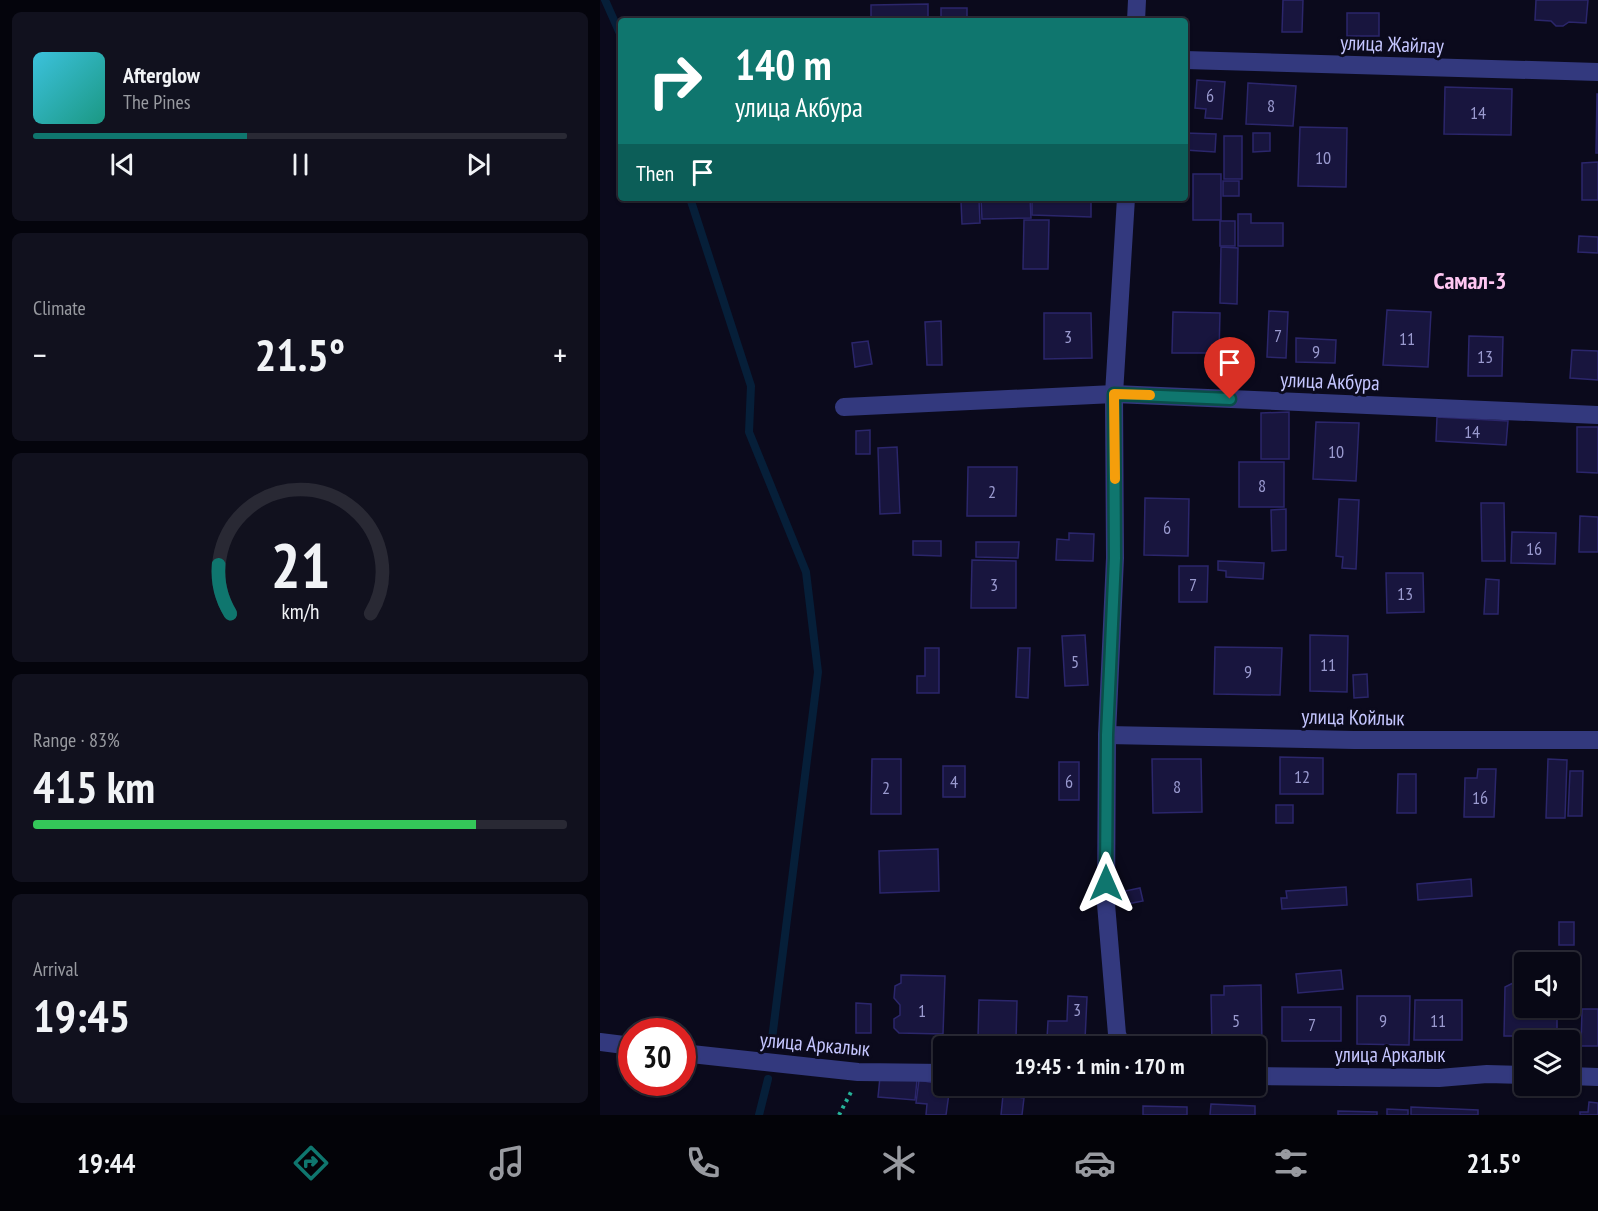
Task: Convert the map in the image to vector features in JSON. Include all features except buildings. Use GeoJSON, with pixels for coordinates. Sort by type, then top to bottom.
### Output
{"type":"FeatureCollection","features":[{"type":"Feature","properties":{"kind":"street"},"geometry":{"type":"LineString","coordinates":[[1136,18],[1137,0]]}},
{"type":"Feature","properties":{"kind":"street","name":"улица Жайлау"},"geometry":{"type":"LineString","coordinates":[[1188,60],[1598,72]]}},
{"type":"Feature","properties":{"kind":"street"},"geometry":{"type":"LineString","coordinates":[[1118,1036],[1106,904],[1107,735],[1115,558],[1114,394],[1126,201]]}},
{"type":"Feature","properties":{"kind":"street","name":"улица Акбура"},"geometry":{"type":"LineString","coordinates":[[844,407],[1114,394],[1598,415]]}},
{"type":"Feature","properties":{"kind":"street","name":"улица Койлык"},"geometry":{"type":"LineString","coordinates":[[1107,735],[1354,740],[1598,740]]}},
{"type":"Feature","properties":{"kind":"street"},"geometry":{"type":"LineString","coordinates":[[600,1042],[618,1044]]}},
{"type":"Feature","properties":{"kind":"street","name":"улица Аркалык"},"geometry":{"type":"LineString","coordinates":[[696,1055],[858,1072],[933,1073]]}},
{"type":"Feature","properties":{"kind":"street","name":"улица Аркалык"},"geometry":{"type":"LineString","coordinates":[[1266,1076],[1439,1078],[1487,1074],[1514,1075]]}},
{"type":"Feature","properties":{"kind":"street"},"geometry":{"type":"LineString","coordinates":[[1580,1076],[1598,1077]]}},
{"type":"Feature","properties":{"kind":"waterway"},"geometry":{"type":"LineString","coordinates":[[605,0],[618,29]]}},
{"type":"Feature","properties":{"kind":"waterway"},"geometry":{"type":"LineString","coordinates":[[691,201],[751,386],[749,432],[806,572],[818,672],[772,1039]]}},
{"type":"Feature","properties":{"kind":"waterway"},"geometry":{"type":"LineString","coordinates":[[759,1115],[768,1079]]}},
{"type":"Feature","properties":{"kind":"slow traffic"},"geometry":{"type":"LineString","coordinates":[[1115,479],[1114,394],[1150,395]]}},
{"type":"Feature","properties":{"kind":"district","name":"Самал-3"},"geometry":{"type":"Point","coordinates":[1470,280]}},
{"type":"Feature","properties":{"kind":"route"},"geometry":{"type":"LineString","coordinates":[[1106,883],[1107,735],[1115,558],[1114,394],[1230,399]]}}]}
